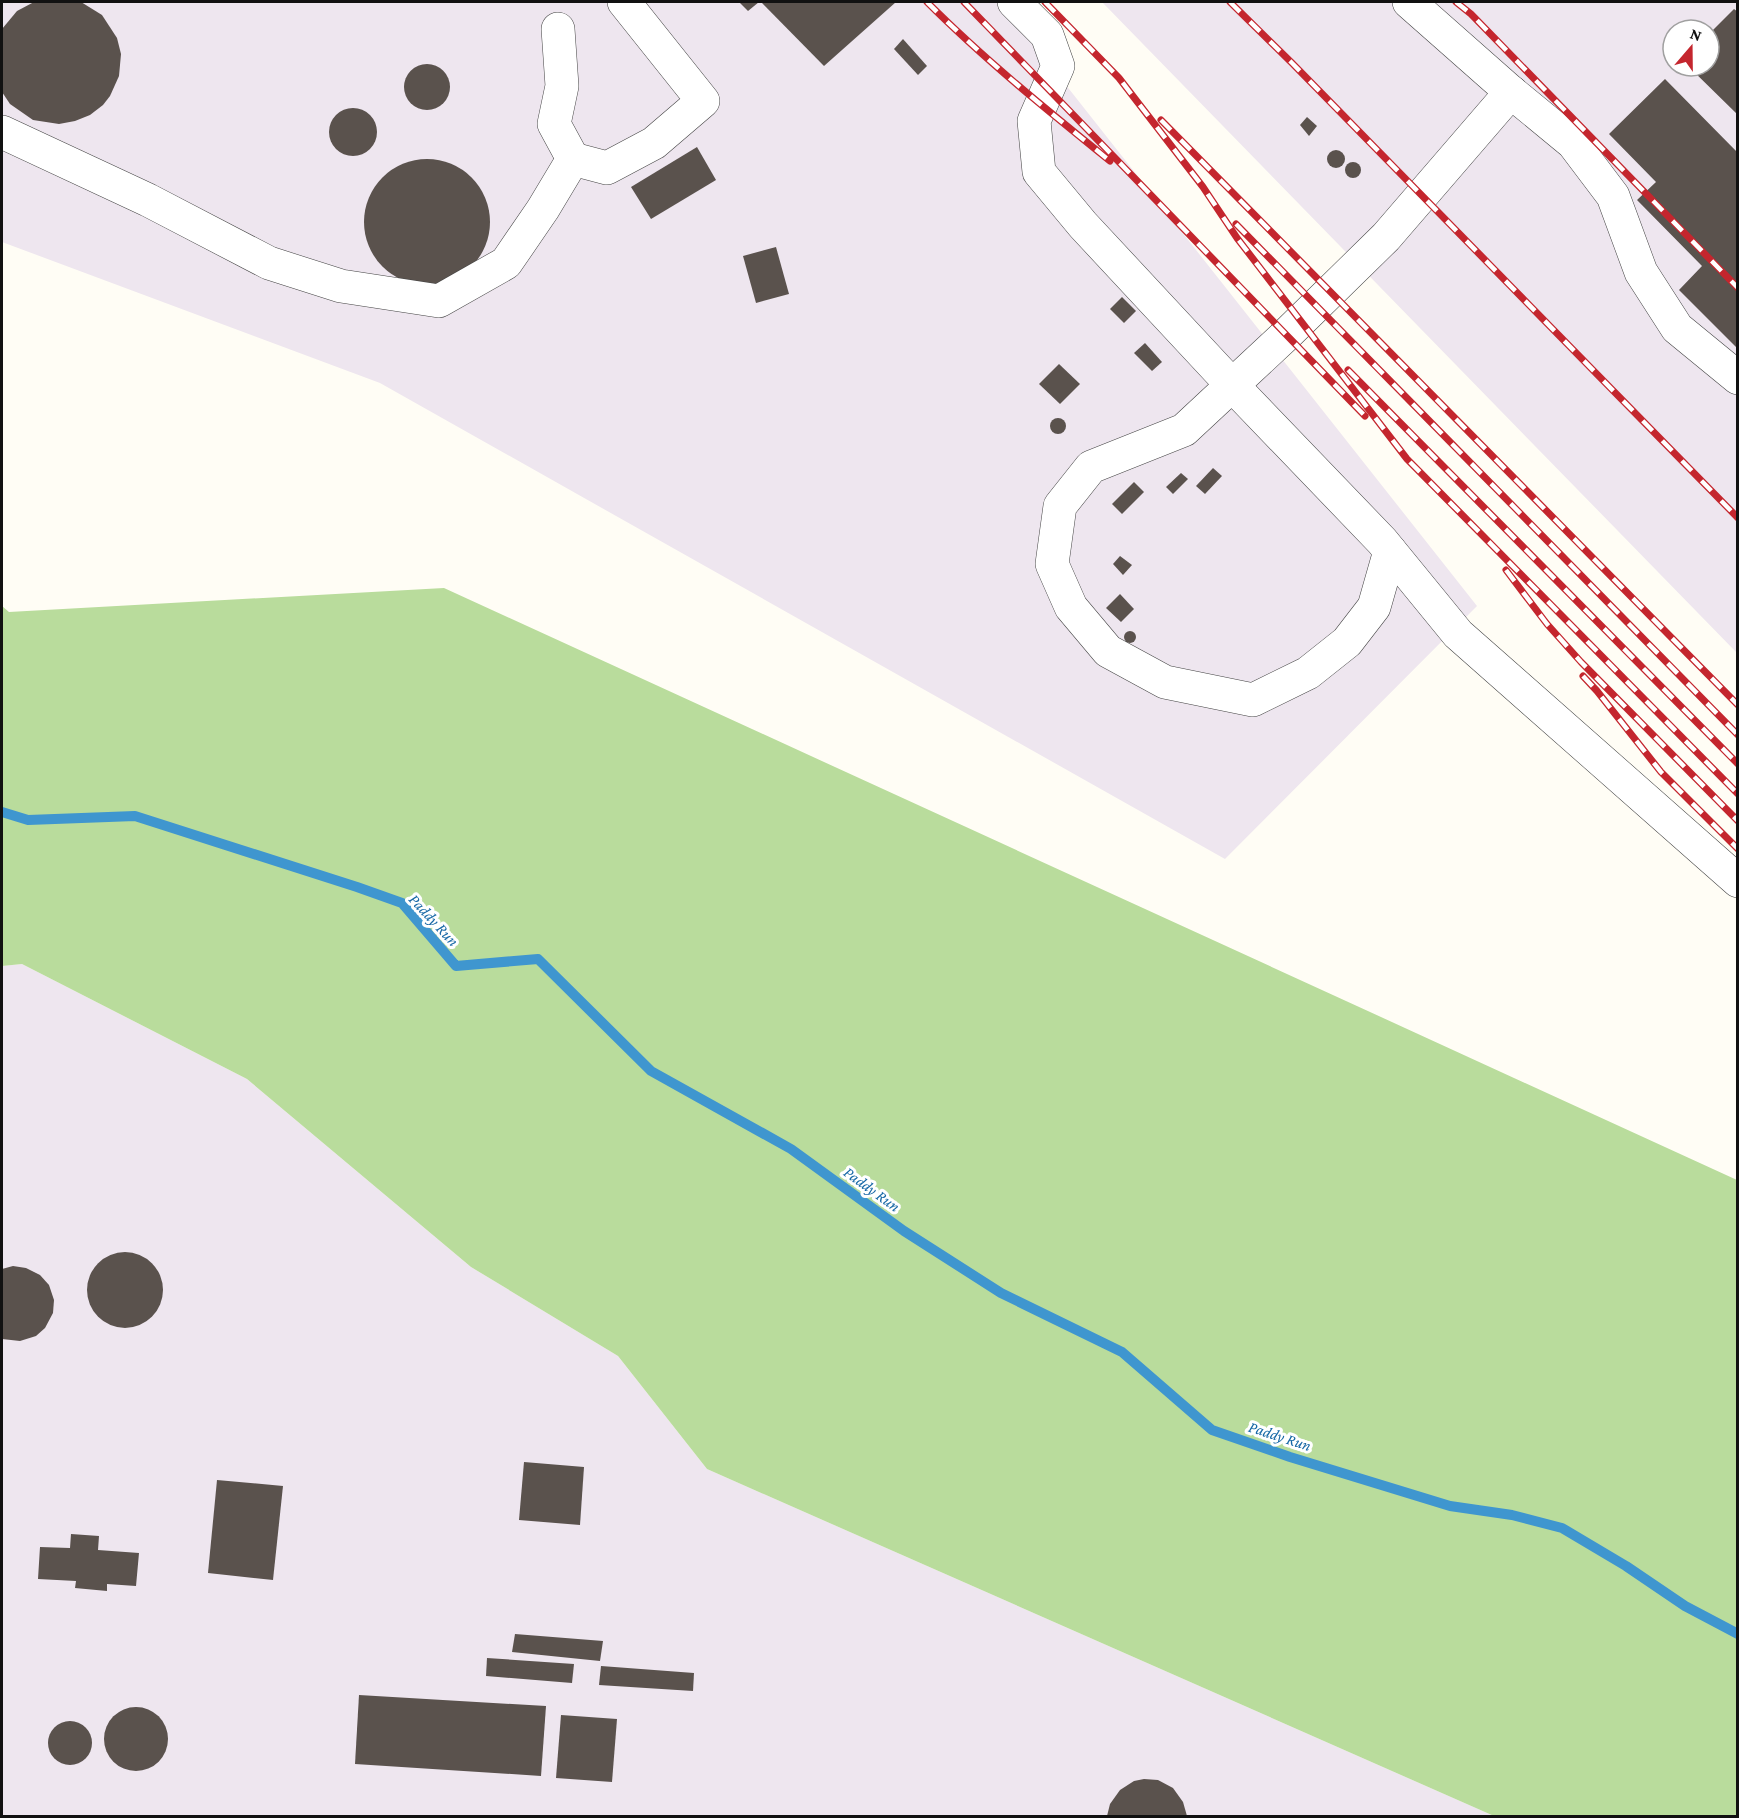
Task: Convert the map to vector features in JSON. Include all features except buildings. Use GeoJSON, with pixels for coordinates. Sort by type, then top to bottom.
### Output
{"type":"FeatureCollection","features":[{"type":"Feature","properties":{"kind":"lane"},"geometry":{"type":"LineString","coordinates":[[558,29],[562,86],[554,124],[573,159],[608,168],[654,143],[703,101],[624,2]]}},
{"type":"Feature","properties":{"kind":"lane"},"geometry":{"type":"LineString","coordinates":[[1014,2],[1047,35],[1058,66],[1034,121],[1039,172],[1083,225],[1390,551],[1458,634],[1737,881]]}},
{"type":"Feature","properties":{"kind":"lane"},"geometry":{"type":"LineString","coordinates":[[1409,2],[1511,92],[1574,142],[1613,196],[1641,272],[1677,328],[1737,378]]}},
{"type":"Feature","properties":{"kind":"lane"},"geometry":{"type":"LineString","coordinates":[[1390,551],[1374,607],[1347,642],[1308,672],[1252,699],[1165,682],[1108,651],[1071,607],[1052,564],[1060,506],[1091,467],[1184,430],[1386,237],[1511,92]]}},
{"type":"Feature","properties":{"kind":"lane"},"geometry":{"type":"LineString","coordinates":[[2,132],[148,200],[268,262],[341,286],[439,301],[506,263],[543,209],[573,159]]}},
{"type":"Feature","properties":{"kind":"shaded area"},"geometry":{"type":"Polygon","coordinates":[[[2,2],[997,2],[1009,13],[1477,606],[1225,859],[380,383],[2,242],[2,2]]]}},
{"type":"Feature","properties":{"kind":"shaded area"},"geometry":{"type":"Polygon","coordinates":[[[1102,2],[1737,2],[1737,653],[1102,2]]]}},
{"type":"Feature","properties":{"kind":"shaded area"},"geometry":{"type":"Polygon","coordinates":[[[22,964],[247,1079],[471,1267],[618,1356],[707,1469],[1494,1816],[2,1816],[2,966],[22,964]]]}},
{"type":"Feature","properties":{"kind":"green space"},"geometry":{"type":"Polygon","coordinates":[[[444,588],[1737,1180],[1737,1816],[1494,1816],[707,1469],[618,1356],[471,1267],[247,1079],[22,964],[2,966],[2,606],[9,612],[444,588]]]}},
{"type":"Feature","properties":{"kind":"waterway","name":"Paddy Run"},"geometry":{"type":"LineString","coordinates":[[2,812],[28,820],[135,816],[402,903],[456,966],[538,959],[651,1071],[791,1149],[904,1231],[1001,1293],[1122,1352],[1212,1430],[1290,1457],[1450,1506],[1512,1515],[1562,1528],[1626,1566],[1685,1606],[1738,1634]]}},
{"type":"Feature","properties":{"kind":"railway"},"geometry":{"type":"LineString","coordinates":[[927,2],[993,64],[1110,161]]}},
{"type":"Feature","properties":{"kind":"railway"},"geometry":{"type":"LineString","coordinates":[[964,2],[1365,416]]}},
{"type":"Feature","properties":{"kind":"railway"},"geometry":{"type":"LineString","coordinates":[[1045,2],[1119,78],[1203,187],[1237,238],[1407,459],[1738,794]]}},
{"type":"Feature","properties":{"kind":"railway"},"geometry":{"type":"LineString","coordinates":[[1230,2],[1738,518]]}},
{"type":"Feature","properties":{"kind":"railway"},"geometry":{"type":"LineString","coordinates":[[1456,2],[1471,14],[1738,288]]}},
{"type":"Feature","properties":{"kind":"railway"},"geometry":{"type":"LineString","coordinates":[[1161,120],[1738,705]]}},
{"type":"Feature","properties":{"kind":"railway"},"geometry":{"type":"LineString","coordinates":[[1236,224],[1738,735]]}},
{"type":"Feature","properties":{"kind":"railway"},"geometry":{"type":"LineString","coordinates":[[1348,370],[1738,764]]}},
{"type":"Feature","properties":{"kind":"railway"},"geometry":{"type":"LineString","coordinates":[[1506,570],[1547,624],[1581,662],[1738,821]]}},
{"type":"Feature","properties":{"kind":"railway"},"geometry":{"type":"LineString","coordinates":[[1583,676],[1661,772],[1738,849]]}}]}
